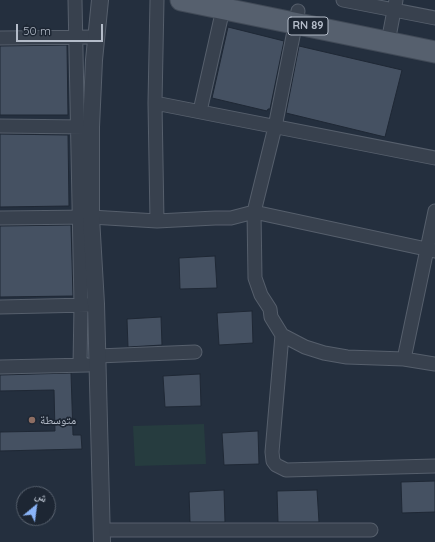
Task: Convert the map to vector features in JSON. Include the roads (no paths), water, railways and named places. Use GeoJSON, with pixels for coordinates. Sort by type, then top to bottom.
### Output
{"type":"FeatureCollection","features":[{"type":"Feature","properties":{"kind":"main road","name":"RN 89"},"geometry":{"type":"LineString","coordinates":[[182,0],[231,4],[297,17],[392,20],[435,37]]}},
{"type":"Feature","properties":{"kind":"main road","name":"RN 89"},"geometry":{"type":"LineString","coordinates":[[392,20],[435,52]]}},
{"type":"Feature","properties":{"kind":"street"},"geometry":{"type":"LineString","coordinates":[[75,0],[76,37],[84,127],[88,305],[98,360],[102,536],[371,530]]}},
{"type":"Feature","properties":{"kind":"street"},"geometry":{"type":"LineString","coordinates":[[84,127],[100,0]]}},
{"type":"Feature","properties":{"kind":"street"},"geometry":{"type":"LineString","coordinates":[[157,0],[155,104],[157,221]]}},
{"type":"Feature","properties":{"kind":"street"},"geometry":{"type":"LineString","coordinates":[[343,0],[392,20],[435,18]]}},
{"type":"Feature","properties":{"kind":"street"},"geometry":{"type":"LineString","coordinates":[[200,111],[231,4]]}},
{"type":"Feature","properties":{"kind":"street"},"geometry":{"type":"LineString","coordinates":[[297,17],[275,127],[254,212],[255,278],[261,295],[270,309],[271,317],[282,335],[305,347],[324,353],[347,357],[404,359],[435,364]]}},
{"type":"Feature","properties":{"kind":"street"},"geometry":{"type":"LineString","coordinates":[[0,38],[96,37]]}},
{"type":"Feature","properties":{"kind":"street"},"geometry":{"type":"LineString","coordinates":[[155,104],[200,111],[435,158]]}},
{"type":"Feature","properties":{"kind":"street"},"geometry":{"type":"LineString","coordinates":[[0,126],[84,127]]}},
{"type":"Feature","properties":{"kind":"street"},"geometry":{"type":"LineString","coordinates":[[404,359],[431,250],[435,211]]}},
{"type":"Feature","properties":{"kind":"street"},"geometry":{"type":"LineString","coordinates":[[0,218],[85,217],[157,221],[231,218],[254,212],[431,250]]}},
{"type":"Feature","properties":{"kind":"street"},"geometry":{"type":"LineString","coordinates":[[0,307],[88,305]]}},
{"type":"Feature","properties":{"kind":"street"},"geometry":{"type":"LineString","coordinates":[[80,365],[88,305]]}},
{"type":"Feature","properties":{"kind":"street"},"geometry":{"type":"LineString","coordinates":[[282,335],[272,457],[273,461],[278,467],[286,470],[435,466]]}},
{"type":"Feature","properties":{"kind":"street"},"geometry":{"type":"LineString","coordinates":[[0,367],[80,365],[98,360],[195,352]]}},
{"type":"Feature","properties":{"kind":"place","name":"متوسطة"},"geometry":{"type":"Point","coordinates":[32,420]}}]}
